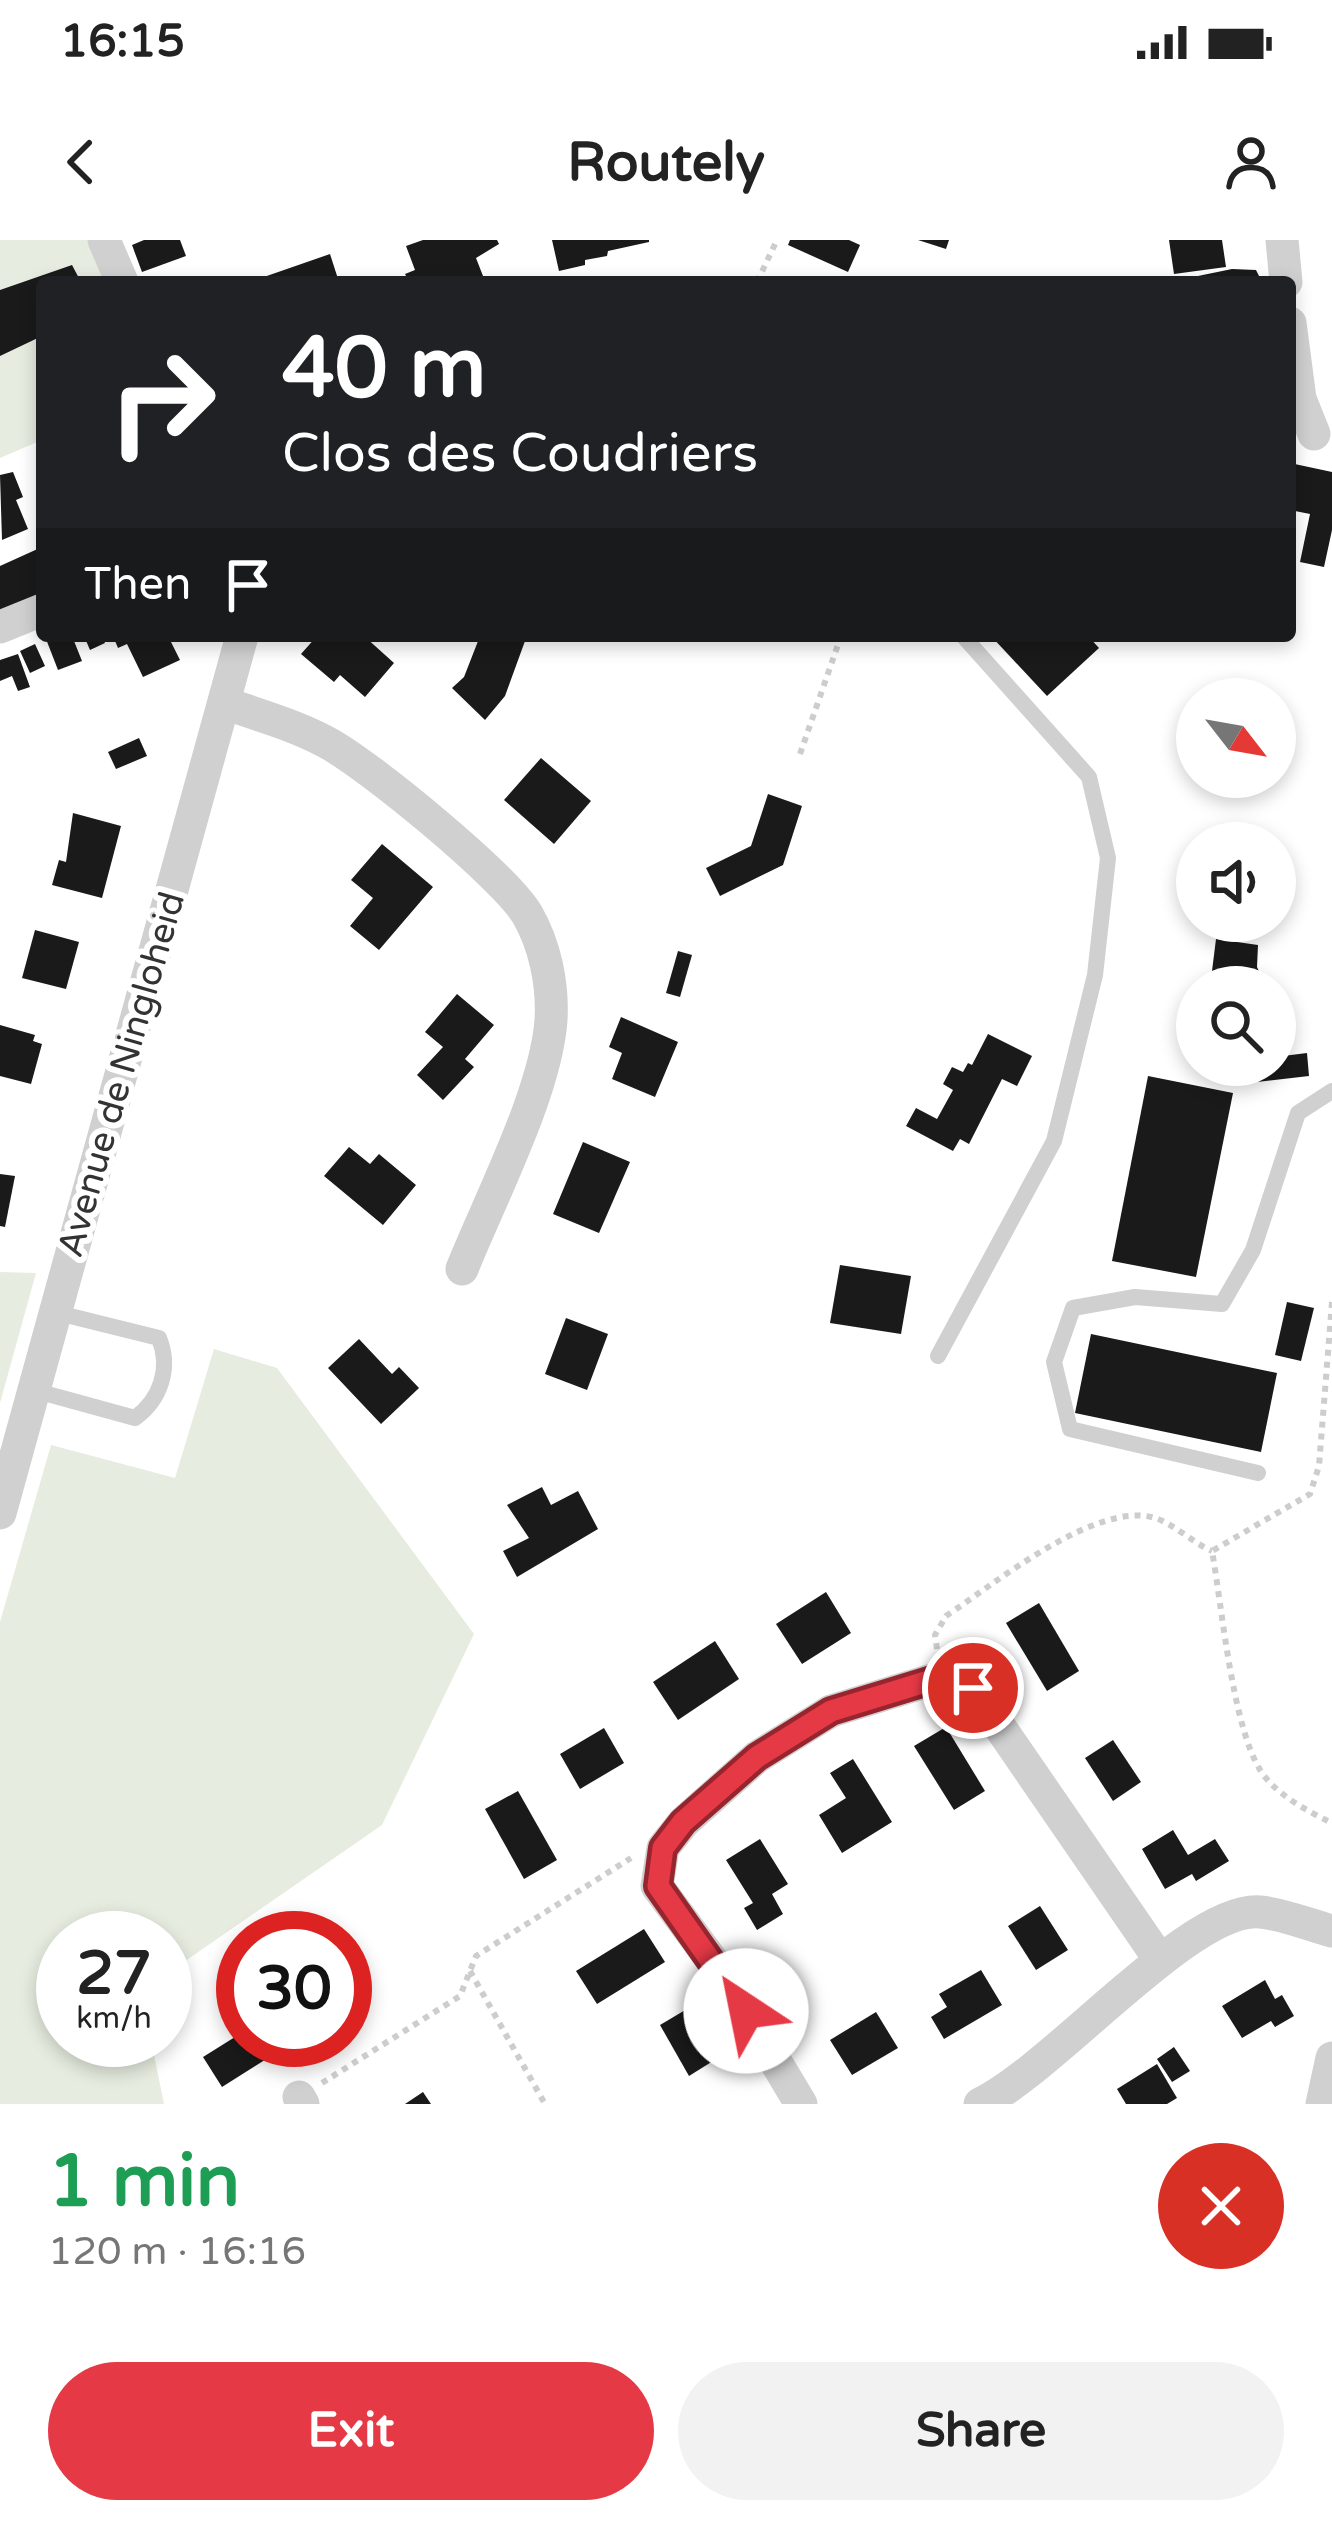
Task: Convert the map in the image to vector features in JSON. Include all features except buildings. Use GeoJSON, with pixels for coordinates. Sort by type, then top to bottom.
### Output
{"type":"FeatureCollection","features":[{"type":"Feature","properties":{"kind":"street"},"geometry":{"type":"LineString","coordinates":[[104,240],[119,276]]}},
{"type":"Feature","properties":{"kind":"street"},"geometry":{"type":"LineString","coordinates":[[1282,240],[1285,276]]}},
{"type":"Feature","properties":{"kind":"street"},"geometry":{"type":"LineString","coordinates":[[1296,369],[1312,438]]}},
{"type":"Feature","properties":{"kind":"street"},"geometry":{"type":"LineString","coordinates":[[0,627],[36,612]]}},
{"type":"Feature","properties":{"kind":"street","name":"Avenue de Ningloheid"},"geometry":{"type":"LineString","coordinates":[[0,1513],[240,642]]}},
{"type":"Feature","properties":{"kind":"street"},"geometry":{"type":"LineString","coordinates":[[224,703],[290,725],[373,772],[525,910],[540,941],[551,984],[542,1068],[462,1269]]}},
{"type":"Feature","properties":{"kind":"street"},"geometry":{"type":"LineString","coordinates":[[801,2104],[728,1982],[658,1886],[663,1848],[683,1822],[757,1757],[831,1711],[940,1676],[973,1688],[1160,1960]]}},
{"type":"Feature","properties":{"kind":"street"},"geometry":{"type":"LineString","coordinates":[[980,2104],[1014,2088],[1160,1960],[1225,1917],[1257,1912],[1332,1931]]}},
{"type":"Feature","properties":{"kind":"street"},"geometry":{"type":"LineString","coordinates":[[1322,2104],[1332,2058]]}},
{"type":"Feature","properties":{"kind":"lane"},"geometry":{"type":"LineString","coordinates":[[938,1356],[1054,1141],[1095,975],[1108,858],[1089,777],[968,642]]}},
{"type":"Feature","properties":{"kind":"lane"},"geometry":{"type":"LineString","coordinates":[[1258,1473],[1070,1429],[1054,1362],[1072,1308],[1135,1297],[1222,1304],[1253,1250],[1298,1113],[1332,1091]]}},
{"type":"Feature","properties":{"kind":"lane"},"geometry":{"type":"LineString","coordinates":[[33,1390],[135,1418],[154,1404],[167,1358],[159,1338],[54,1312]]}},
{"type":"Feature","properties":{"kind":"path"},"geometry":{"type":"LineString","coordinates":[[760,276],[777,240]]}},
{"type":"Feature","properties":{"kind":"path"},"geometry":{"type":"LineString","coordinates":[[800,754],[840,642]]}},
{"type":"Feature","properties":{"kind":"path"},"geometry":{"type":"LineString","coordinates":[[1212,1551],[1310,1494],[1319,1466],[1332,1302]]}},
{"type":"Feature","properties":{"kind":"path"},"geometry":{"type":"LineString","coordinates":[[940,1676],[935,1635],[946,1616],[1060,1541],[1113,1519],[1155,1518],[1212,1551],[1245,1728],[1259,1770],[1302,1809],[1332,1823]]}},
{"type":"Feature","properties":{"kind":"path"},"geometry":{"type":"LineString","coordinates":[[301,2101],[460,1996],[476,1956],[632,1857],[663,1848]]}},
{"type":"Feature","properties":{"kind":"path"},"geometry":{"type":"LineString","coordinates":[[470,1971],[545,2104]]}},
{"type":"Feature","properties":{"kind":"shaded area"},"geometry":{"type":"Polygon","coordinates":[[[0,240],[93,240],[108,276],[36,276],[36,443],[0,458],[0,240]]]}},
{"type":"Feature","properties":{"kind":"shaded area"},"geometry":{"type":"Polygon","coordinates":[[[0,1272],[36,1273],[0,1403],[0,1272]]]}},
{"type":"Feature","properties":{"kind":"shaded area"},"geometry":{"type":"Polygon","coordinates":[[[214,1349],[277,1368],[474,1634],[382,1825],[258,1911],[216,1911],[216,1940],[192,1956],[192,1911],[36,1911],[36,2067],[156,2067],[164,2104],[0,2104],[0,1622],[51,1445],[175,1478],[214,1349]]]}},
{"type":"Feature","properties":{"kind":"route"},"geometry":{"type":"LineString","coordinates":[[746,2011],[658,1886],[663,1848],[683,1822],[757,1757],[831,1711],[902,1685],[948,1675],[973,1688]]}}]}
